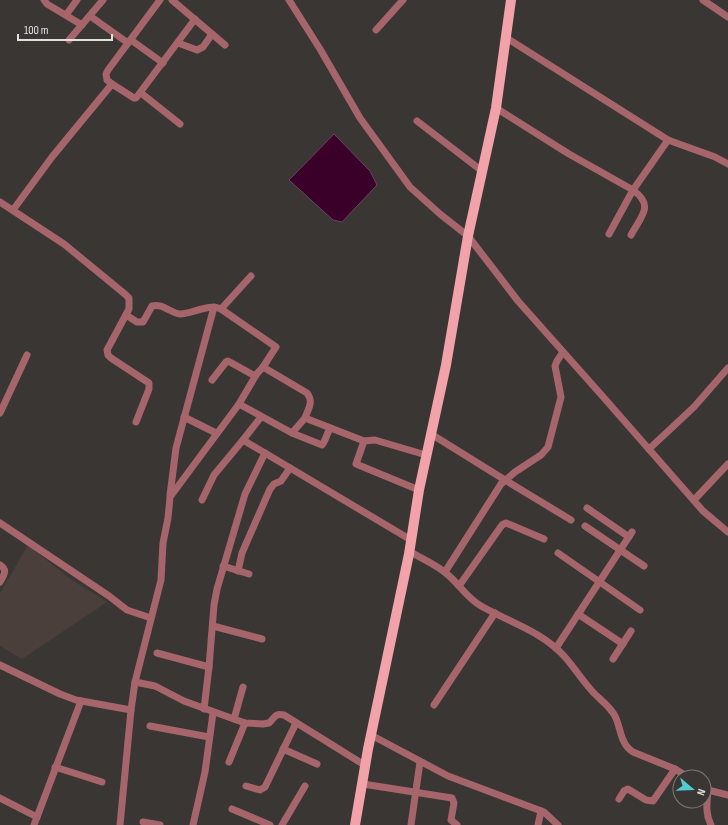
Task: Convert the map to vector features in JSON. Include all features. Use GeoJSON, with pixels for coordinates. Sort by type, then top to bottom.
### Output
{"type":"FeatureCollection","features":[{"type":"Feature","properties":{"kind":"main road"},"geometry":{"type":"LineString","coordinates":[[355,825],[372,734],[410,551],[419,490],[446,365],[468,236],[496,108],[511,0]]}},
{"type":"Feature","properties":{"kind":"street"},"geometry":{"type":"LineString","coordinates":[[44,0],[47,4],[82,25]]}},
{"type":"Feature","properties":{"kind":"street"},"geometry":{"type":"LineString","coordinates":[[66,15],[77,0]]}},
{"type":"Feature","properties":{"kind":"street"},"geometry":{"type":"LineString","coordinates":[[69,40],[103,0]]}},
{"type":"Feature","properties":{"kind":"street"},"geometry":{"type":"LineString","coordinates":[[160,0],[106,74],[107,80],[134,98],[141,93],[194,19]]}},
{"type":"Feature","properties":{"kind":"street"},"geometry":{"type":"LineString","coordinates":[[172,0],[225,45]]}},
{"type":"Feature","properties":{"kind":"street"},"geometry":{"type":"LineString","coordinates":[[289,0],[320,49],[360,118],[410,187],[440,214],[468,236],[518,301],[650,449],[703,511],[728,532]]}},
{"type":"Feature","properties":{"kind":"street"},"geometry":{"type":"LineString","coordinates":[[376,30],[403,0]]}},
{"type":"Feature","properties":{"kind":"street"},"geometry":{"type":"LineString","coordinates":[[703,0],[728,17]]}},
{"type":"Feature","properties":{"kind":"street"},"geometry":{"type":"LineString","coordinates":[[90,16],[163,63]]}},
{"type":"Feature","properties":{"kind":"street"},"geometry":{"type":"LineString","coordinates":[[178,43],[198,50],[203,47],[212,34]]}},
{"type":"Feature","properties":{"kind":"street"},"geometry":{"type":"LineString","coordinates":[[505,37],[668,140],[715,157],[728,164]]}},
{"type":"Feature","properties":{"kind":"street"},"geometry":{"type":"LineString","coordinates":[[13,210],[52,157],[112,84]]}},
{"type":"Feature","properties":{"kind":"street"},"geometry":{"type":"LineString","coordinates":[[141,93],[180,124]]}},
{"type":"Feature","properties":{"kind":"street"},"geometry":{"type":"LineString","coordinates":[[496,108],[569,154],[633,190],[644,199],[645,207],[631,235]]}},
{"type":"Feature","properties":{"kind":"street"},"geometry":{"type":"LineString","coordinates":[[417,121],[482,171]]}},
{"type":"Feature","properties":{"kind":"street"},"geometry":{"type":"LineString","coordinates":[[609,234],[633,190],[668,140]]}},
{"type":"Feature","properties":{"kind":"street"},"geometry":{"type":"LineString","coordinates":[[0,202],[64,244],[129,298],[129,309],[107,350],[107,353],[111,358],[149,383],[149,389],[136,422]]}},
{"type":"Feature","properties":{"kind":"street"},"geometry":{"type":"LineString","coordinates":[[120,825],[130,710],[135,682],[162,573],[163,544],[168,518],[176,448],[184,417],[218,308],[251,276]]}},
{"type":"Feature","properties":{"kind":"street"},"geometry":{"type":"LineString","coordinates":[[126,316],[140,323],[145,320],[152,306],[156,305],[179,314],[218,308],[276,347],[256,375],[239,404],[170,497]]}},
{"type":"Feature","properties":{"kind":"street"},"geometry":{"type":"LineString","coordinates":[[445,572],[501,484],[515,472],[541,455],[548,447],[561,397],[555,366],[556,361],[563,352]]}},
{"type":"Feature","properties":{"kind":"street"},"geometry":{"type":"LineString","coordinates":[[0,413],[27,355]]}},
{"type":"Feature","properties":{"kind":"street"},"geometry":{"type":"LineString","coordinates":[[212,380],[228,361],[252,375],[256,375]]}},
{"type":"Feature","properties":{"kind":"street"},"geometry":{"type":"LineString","coordinates":[[263,367],[307,393],[311,398],[304,418],[292,433]]}},
{"type":"Feature","properties":{"kind":"street"},"geometry":{"type":"LineString","coordinates":[[650,449],[694,407],[728,368]]}},
{"type":"Feature","properties":{"kind":"street"},"geometry":{"type":"LineString","coordinates":[[239,404],[292,433],[322,445],[330,428]]}},
{"type":"Feature","properties":{"kind":"street"},"geometry":{"type":"LineString","coordinates":[[184,417],[216,433]]}},
{"type":"Feature","properties":{"kind":"street"},"geometry":{"type":"LineString","coordinates":[[202,500],[214,475],[261,417]]}},
{"type":"Feature","properties":{"kind":"street"},"geometry":{"type":"LineString","coordinates":[[304,418],[364,441],[375,440],[426,455]]}},
{"type":"Feature","properties":{"kind":"street"},"geometry":{"type":"LineString","coordinates":[[431,434],[571,520]]}},
{"type":"Feature","properties":{"kind":"street"},"geometry":{"type":"LineString","coordinates":[[243,440],[411,540]]}},
{"type":"Feature","properties":{"kind":"street"},"geometry":{"type":"LineString","coordinates":[[364,441],[356,464],[419,490]]}},
{"type":"Feature","properties":{"kind":"street"},"geometry":{"type":"LineString","coordinates":[[204,709],[210,667],[215,598],[245,494],[265,453]]}},
{"type":"Feature","properties":{"kind":"street"},"geometry":{"type":"LineString","coordinates":[[694,500],[728,464]]}},
{"type":"Feature","properties":{"kind":"street"},"geometry":{"type":"LineString","coordinates":[[238,571],[242,553],[270,490],[274,484],[281,481],[290,468]]}},
{"type":"Feature","properties":{"kind":"street"},"geometry":{"type":"LineString","coordinates":[[556,648],[630,534],[587,508]]}},
{"type":"Feature","properties":{"kind":"street"},"geometry":{"type":"LineString","coordinates":[[0,524],[109,596],[127,610],[151,618]]}},
{"type":"Feature","properties":{"kind":"street"},"geometry":{"type":"LineString","coordinates":[[458,586],[502,525],[511,525],[544,539]]}},
{"type":"Feature","properties":{"kind":"street"},"geometry":{"type":"LineString","coordinates":[[585,526],[644,566]]}},
{"type":"Feature","properties":{"kind":"street"},"geometry":{"type":"LineString","coordinates":[[410,551],[445,572],[472,600],[532,631],[551,643],[592,691],[612,710],[624,743],[628,749],[675,769]]}},
{"type":"Feature","properties":{"kind":"street"},"geometry":{"type":"LineString","coordinates":[[558,553],[640,610]]}},
{"type":"Feature","properties":{"kind":"street"},"geometry":{"type":"LineString","coordinates":[[0,565],[3,567],[5,574],[0,582]]}},
{"type":"Feature","properties":{"kind":"street"},"geometry":{"type":"LineString","coordinates":[[223,566],[249,574]]}},
{"type":"Feature","properties":{"kind":"street"},"geometry":{"type":"LineString","coordinates":[[434,706],[495,613]]}},
{"type":"Feature","properties":{"kind":"street"},"geometry":{"type":"LineString","coordinates":[[578,614],[623,644]]}},
{"type":"Feature","properties":{"kind":"street"},"geometry":{"type":"LineString","coordinates":[[213,626],[262,639]]}},
{"type":"Feature","properties":{"kind":"street"},"geometry":{"type":"LineString","coordinates":[[613,659],[631,631]]}},
{"type":"Feature","properties":{"kind":"street"},"geometry":{"type":"LineString","coordinates":[[157,653],[210,667]]}},
{"type":"Feature","properties":{"kind":"street"},"geometry":{"type":"LineString","coordinates":[[0,664],[60,694],[81,701],[130,710]]}},
{"type":"Feature","properties":{"kind":"street"},"geometry":{"type":"LineString","coordinates":[[135,682],[155,686],[184,701],[213,713],[245,723],[269,723],[275,715],[284,715],[366,766]]}},
{"type":"Feature","properties":{"kind":"street"},"geometry":{"type":"LineString","coordinates":[[234,719],[243,687]]}},
{"type":"Feature","properties":{"kind":"street"},"geometry":{"type":"LineString","coordinates":[[34,825],[81,701]]}},
{"type":"Feature","properties":{"kind":"street"},"geometry":{"type":"LineString","coordinates":[[193,825],[205,772],[213,713]]}},
{"type":"Feature","properties":{"kind":"street"},"geometry":{"type":"LineString","coordinates":[[229,762],[245,723]]}},
{"type":"Feature","properties":{"kind":"street"},"geometry":{"type":"LineString","coordinates":[[246,786],[263,790],[296,723]]}},
{"type":"Feature","properties":{"kind":"street"},"geometry":{"type":"LineString","coordinates":[[150,726],[210,737]]}},
{"type":"Feature","properties":{"kind":"street"},"geometry":{"type":"LineString","coordinates":[[372,734],[420,762],[448,776],[544,812],[558,825]]}},
{"type":"Feature","properties":{"kind":"street"},"geometry":{"type":"LineString","coordinates":[[283,749],[317,764]]}},
{"type":"Feature","properties":{"kind":"street"},"geometry":{"type":"LineString","coordinates":[[411,825],[420,762]]}},
{"type":"Feature","properties":{"kind":"street"},"geometry":{"type":"LineString","coordinates":[[55,767],[102,782]]}},
{"type":"Feature","properties":{"kind":"street"},"geometry":{"type":"LineString","coordinates":[[619,799],[624,791],[628,789],[646,800],[653,801],[672,773]]}},
{"type":"Feature","properties":{"kind":"street"},"geometry":{"type":"LineString","coordinates":[[362,784],[452,798],[454,803],[451,822],[457,825]]}},
{"type":"Feature","properties":{"kind":"street"},"geometry":{"type":"LineString","coordinates":[[282,825],[305,786]]}},
{"type":"Feature","properties":{"kind":"street"},"geometry":{"type":"LineString","coordinates":[[712,790],[728,795]]}},
{"type":"Feature","properties":{"kind":"street"},"geometry":{"type":"LineString","coordinates":[[0,798],[37,817]]}},
{"type":"Feature","properties":{"kind":"street"},"geometry":{"type":"LineString","coordinates":[[232,809],[270,825]]}},
{"type":"Feature","properties":{"kind":"street"},"geometry":{"type":"LineString","coordinates":[[706,809],[711,825]]}},
{"type":"Feature","properties":{"kind":"street"},"geometry":{"type":"LineString","coordinates":[[538,825],[541,811]]}},
{"type":"Feature","properties":{"kind":"street"},"geometry":{"type":"LineString","coordinates":[[143,822],[160,825]]}},
{"type":"Feature","properties":{"kind":"shaded area"},"geometry":{"type":"Polygon","coordinates":[[[334,134],[370,171],[377,185],[342,222],[333,220],[289,180],[334,134]]]}},
{"type":"Feature","properties":{"kind":"shaded area"},"geometry":{"type":"Polygon","coordinates":[[[28,545],[69,578],[107,602],[22,659],[0,646],[0,593],[28,545]]]}}]}
